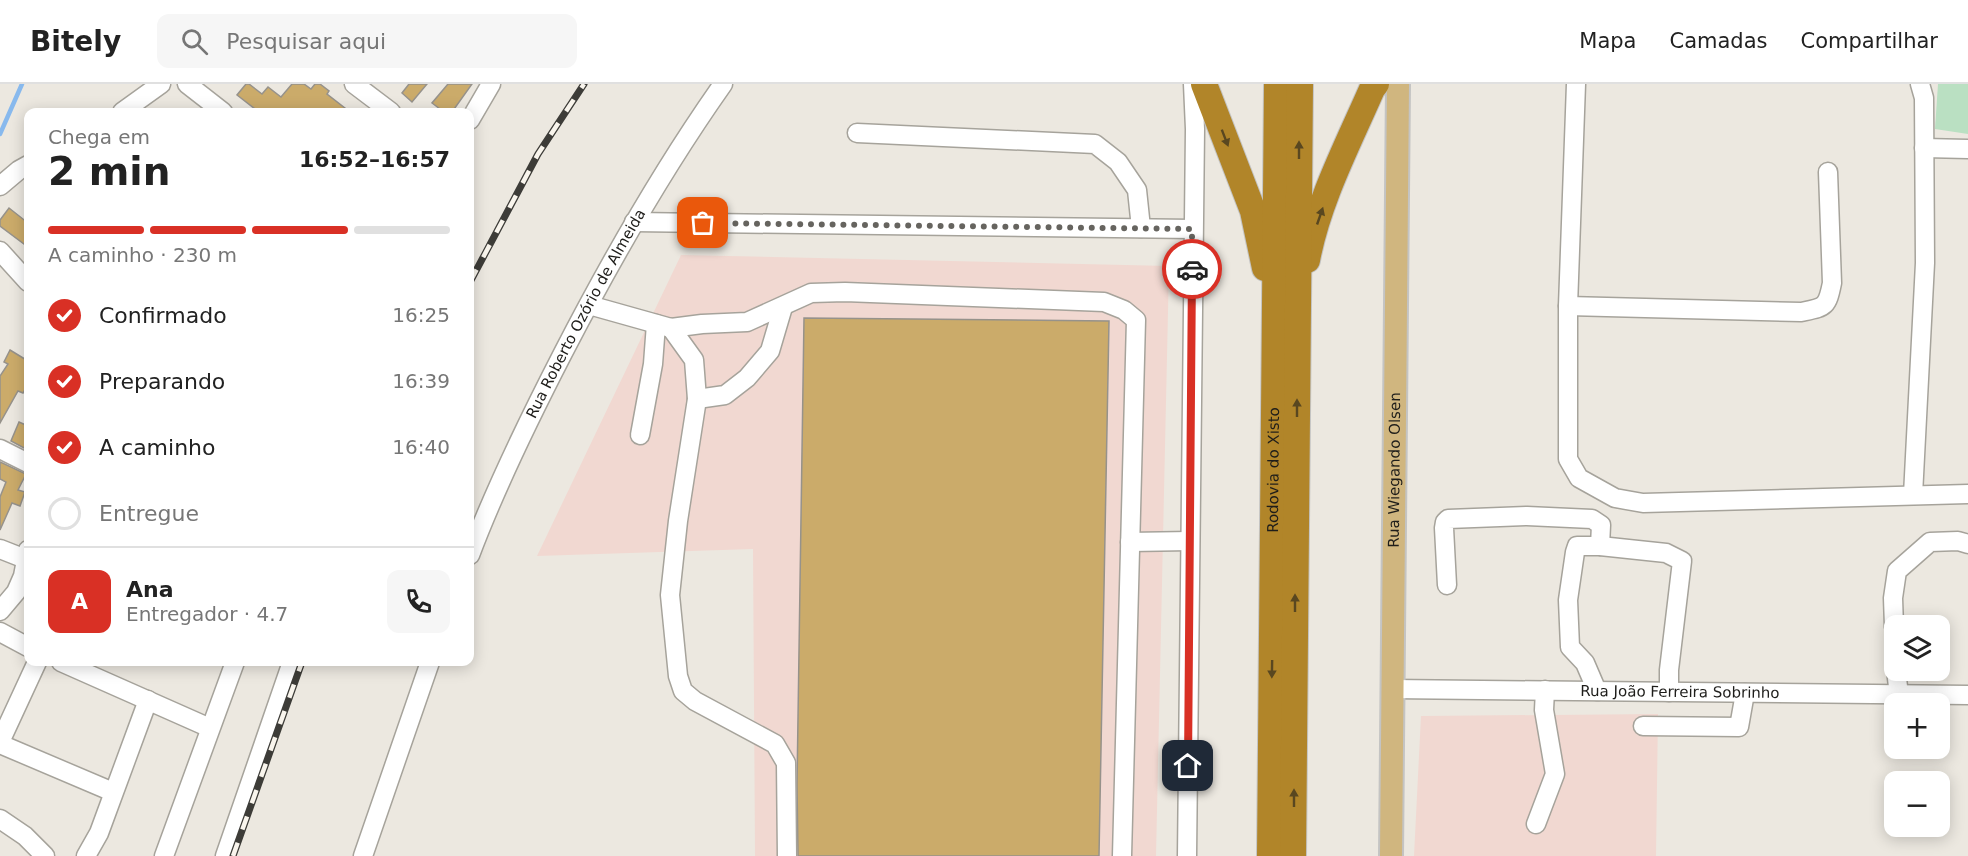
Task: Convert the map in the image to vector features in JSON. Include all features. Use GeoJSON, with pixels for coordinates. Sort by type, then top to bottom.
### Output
{"type":"FeatureCollection","features":[{"type":"Feature","properties":{"kind":"highway"},"geometry":{"type":"LineString","coordinates":[[1204,84],[1253,211],[1286,315]]}},
{"type":"Feature","properties":{"kind":"highway","name":"Rodovia do Xisto"},"geometry":{"type":"LineString","coordinates":[[1277,84],[1286,315],[1293,856]]}},
{"type":"Feature","properties":{"kind":"highway","name":"Rodovia do Xisto"},"geometry":{"type":"LineString","coordinates":[[1270,856],[1286,315],[1300,84]]}},
{"type":"Feature","properties":{"kind":"highway"},"geometry":{"type":"LineString","coordinates":[[1286,315],[1330,186],[1376,84]]}},
{"type":"Feature","properties":{"kind":"main road","name":"Rua Wiegando Olsen"},"geometry":{"type":"LineString","coordinates":[[1391,856],[1398,84]]}},
{"type":"Feature","properties":{"kind":"street"},"geometry":{"type":"LineString","coordinates":[[128,108],[161,84]]}},
{"type":"Feature","properties":{"kind":"street"},"geometry":{"type":"LineString","coordinates":[[187,84],[218,108]]}},
{"type":"Feature","properties":{"kind":"street"},"geometry":{"type":"LineString","coordinates":[[354,84],[386,108]]}},
{"type":"Feature","properties":{"kind":"street"},"geometry":{"type":"LineString","coordinates":[[474,113],[491,84]]}},
{"type":"Feature","properties":{"kind":"street","name":"Rua Roberto Ozório de Almeida"},"geometry":{"type":"LineString","coordinates":[[474,545],[538,402],[589,304],[634,222],[723,84]]}},
{"type":"Feature","properties":{"kind":"street"},"geometry":{"type":"LineString","coordinates":[[1181,84],[1192,229]]}},
{"type":"Feature","properties":{"kind":"street"},"geometry":{"type":"LineString","coordinates":[[1187,856],[1192,229],[1195,129],[1193,84]]}},
{"type":"Feature","properties":{"kind":"street"},"geometry":{"type":"LineString","coordinates":[[1576,84],[1568,306],[1568,459],[1580,478],[1615,498],[1643,503],[1968,494]]}},
{"type":"Feature","properties":{"kind":"street"},"geometry":{"type":"LineString","coordinates":[[1913,495],[1925,263],[1924,98],[1920,84]]}},
{"type":"Feature","properties":{"kind":"street"},"geometry":{"type":"LineString","coordinates":[[856,133],[1095,144],[1118,162],[1137,190],[1141,228]]}},
{"type":"Feature","properties":{"kind":"street"},"geometry":{"type":"LineString","coordinates":[[1924,148],[1968,149]]}},
{"type":"Feature","properties":{"kind":"street"},"geometry":{"type":"LineString","coordinates":[[0,186],[24,171]]}},
{"type":"Feature","properties":{"kind":"street"},"geometry":{"type":"LineString","coordinates":[[1568,306],[1801,312],[1821,307],[1829,300],[1832,283],[1828,172]]}},
{"type":"Feature","properties":{"kind":"street"},"geometry":{"type":"LineString","coordinates":[[634,222],[1192,229]]}},
{"type":"Feature","properties":{"kind":"street"},"geometry":{"type":"LineString","coordinates":[[0,251],[24,278]]}},
{"type":"Feature","properties":{"kind":"street"},"geometry":{"type":"LineString","coordinates":[[589,304],[664,326],[747,322],[811,293],[845,292],[1104,302],[1124,310],[1136,320],[1122,856]]}},
{"type":"Feature","properties":{"kind":"street"},"geometry":{"type":"LineString","coordinates":[[697,399],[726,395],[747,378],[770,351],[783,307]]}},
{"type":"Feature","properties":{"kind":"street"},"geometry":{"type":"LineString","coordinates":[[664,326],[694,360],[697,399],[678,521],[670,595],[678,676],[683,691],[695,701],[775,744],[786,763],[788,856]]}},
{"type":"Feature","properties":{"kind":"street"},"geometry":{"type":"LineString","coordinates":[[640,435],[653,364],[664,326]]}},
{"type":"Feature","properties":{"kind":"street"},"geometry":{"type":"LineString","coordinates":[[0,450],[24,461]]}},
{"type":"Feature","properties":{"kind":"street"},"geometry":{"type":"LineString","coordinates":[[1447,585],[1444,528],[1448,519],[1527,516],[1592,519],[1601,525],[1600,546]]}},
{"type":"Feature","properties":{"kind":"street"},"geometry":{"type":"LineString","coordinates":[[1130,542],[1190,541]]}},
{"type":"Feature","properties":{"kind":"street"},"geometry":{"type":"LineString","coordinates":[[1894,615],[1893,598],[1897,571],[1930,542],[1968,543]]}},
{"type":"Feature","properties":{"kind":"street"},"geometry":{"type":"LineString","coordinates":[[1597,691],[1585,663],[1570,647],[1569,600],[1577,546],[1600,546],[1666,553],[1682,561],[1669,670],[1669,692]]}},
{"type":"Feature","properties":{"kind":"street"},"geometry":{"type":"LineString","coordinates":[[0,549],[24,555]]}},
{"type":"Feature","properties":{"kind":"street"},"geometry":{"type":"LineString","coordinates":[[0,610],[16,592],[24,568]]}},
{"type":"Feature","properties":{"kind":"street"},"geometry":{"type":"LineString","coordinates":[[0,632],[24,644]]}},
{"type":"Feature","properties":{"kind":"street"},"geometry":{"type":"LineString","coordinates":[[36,666],[0,743],[113,792]]}},
{"type":"Feature","properties":{"kind":"street"},"geometry":{"type":"LineString","coordinates":[[70,666],[210,728]]}},
{"type":"Feature","properties":{"kind":"street"},"geometry":{"type":"LineString","coordinates":[[164,856],[233,666]]}},
{"type":"Feature","properties":{"kind":"street"},"geometry":{"type":"LineString","coordinates":[[225,856],[291,666]]}},
{"type":"Feature","properties":{"kind":"street"},"geometry":{"type":"LineString","coordinates":[[363,856],[429,666]]}},
{"type":"Feature","properties":{"kind":"street","name":"Rua João Ferreira Sobrinho"},"geometry":{"type":"LineString","coordinates":[[1392,688],[1884,694]]}},
{"type":"Feature","properties":{"kind":"street"},"geometry":{"type":"LineString","coordinates":[[1536,824],[1554,774],[1544,710],[1545,690]]}},
{"type":"Feature","properties":{"kind":"street"},"geometry":{"type":"LineString","coordinates":[[1643,726],[1739,727],[1745,693]]}},
{"type":"Feature","properties":{"kind":"street","name":"Rua João Ferreira Sobrinho"},"geometry":{"type":"LineString","coordinates":[[1950,695],[1968,695]]}},
{"type":"Feature","properties":{"kind":"street"},"geometry":{"type":"LineString","coordinates":[[86,856],[99,833],[148,700]]}},
{"type":"Feature","properties":{"kind":"street"},"geometry":{"type":"LineString","coordinates":[[0,819],[25,836],[45,856]]}},
{"type":"Feature","properties":{"kind":"shaded area"},"geometry":{"type":"Polygon","coordinates":[[[681,255],[1169,266],[1156,856],[755,856],[753,549],[537,556],[681,255]]]}},
{"type":"Feature","properties":{"kind":"shaded area"},"geometry":{"type":"Polygon","coordinates":[[[1658,714],[1656,856],[1414,856],[1421,716],[1658,714]]]}},
{"type":"Feature","properties":{"kind":"green space"},"geometry":{"type":"Polygon","coordinates":[[[1938,84],[1968,84],[1968,134],[1935,129],[1938,84]]]}},
{"type":"Feature","properties":{"kind":"building"},"geometry":{"type":"Polygon","coordinates":[[[246,84],[262,94],[268,87],[281,97],[292,84],[304,84],[311,89],[315,84],[320,84],[329,91],[327,94],[345,108],[254,108],[237,95],[246,84]]]}},
{"type":"Feature","properties":{"kind":"building"},"geometry":{"type":"Polygon","coordinates":[[[409,84],[427,84],[412,102],[402,93],[409,84]]]}},
{"type":"Feature","properties":{"kind":"building"},"geometry":{"type":"Polygon","coordinates":[[[448,84],[472,84],[455,108],[439,108],[432,103],[448,84]]]}},
{"type":"Feature","properties":{"kind":"building"},"geometry":{"type":"Polygon","coordinates":[[[9,208],[24,220],[24,244],[0,226],[0,220],[9,208]]]}},
{"type":"Feature","properties":{"kind":"building"},"geometry":{"type":"Polygon","coordinates":[[[804,318],[1109,321],[1099,856],[798,856],[804,318]]]}},
{"type":"Feature","properties":{"kind":"building"},"geometry":{"type":"Polygon","coordinates":[[[10,350],[24,359],[24,391],[18,391],[0,423],[0,376],[8,364],[4,362],[10,350]]]}},
{"type":"Feature","properties":{"kind":"building"},"geometry":{"type":"Polygon","coordinates":[[[19,422],[24,424],[24,448],[11,441],[19,422]]]}},
{"type":"Feature","properties":{"kind":"building"},"geometry":{"type":"Polygon","coordinates":[[[0,462],[24,473],[18,490],[24,492],[20,506],[12,503],[0,530],[0,497],[6,482],[0,479],[0,462]]]}},
{"type":"Feature","properties":{"kind":"waterway"},"geometry":{"type":"LineString","coordinates":[[0,134],[22,84]]}},
{"type":"Feature","properties":{"kind":"railway"},"geometry":{"type":"LineString","coordinates":[[474,274],[538,154],[584,84]]}},
{"type":"Feature","properties":{"kind":"railway"},"geometry":{"type":"LineString","coordinates":[[233,856],[301,666]]}},
{"type":"Feature","properties":{"kind":"way so far"},"geometry":{"type":"LineString","coordinates":[[703,223],[1192,229],[1192,269]]}},
{"type":"Feature","properties":{"kind":"route"},"geometry":{"type":"LineString","coordinates":[[1188,766],[1192,269]]}}]}
